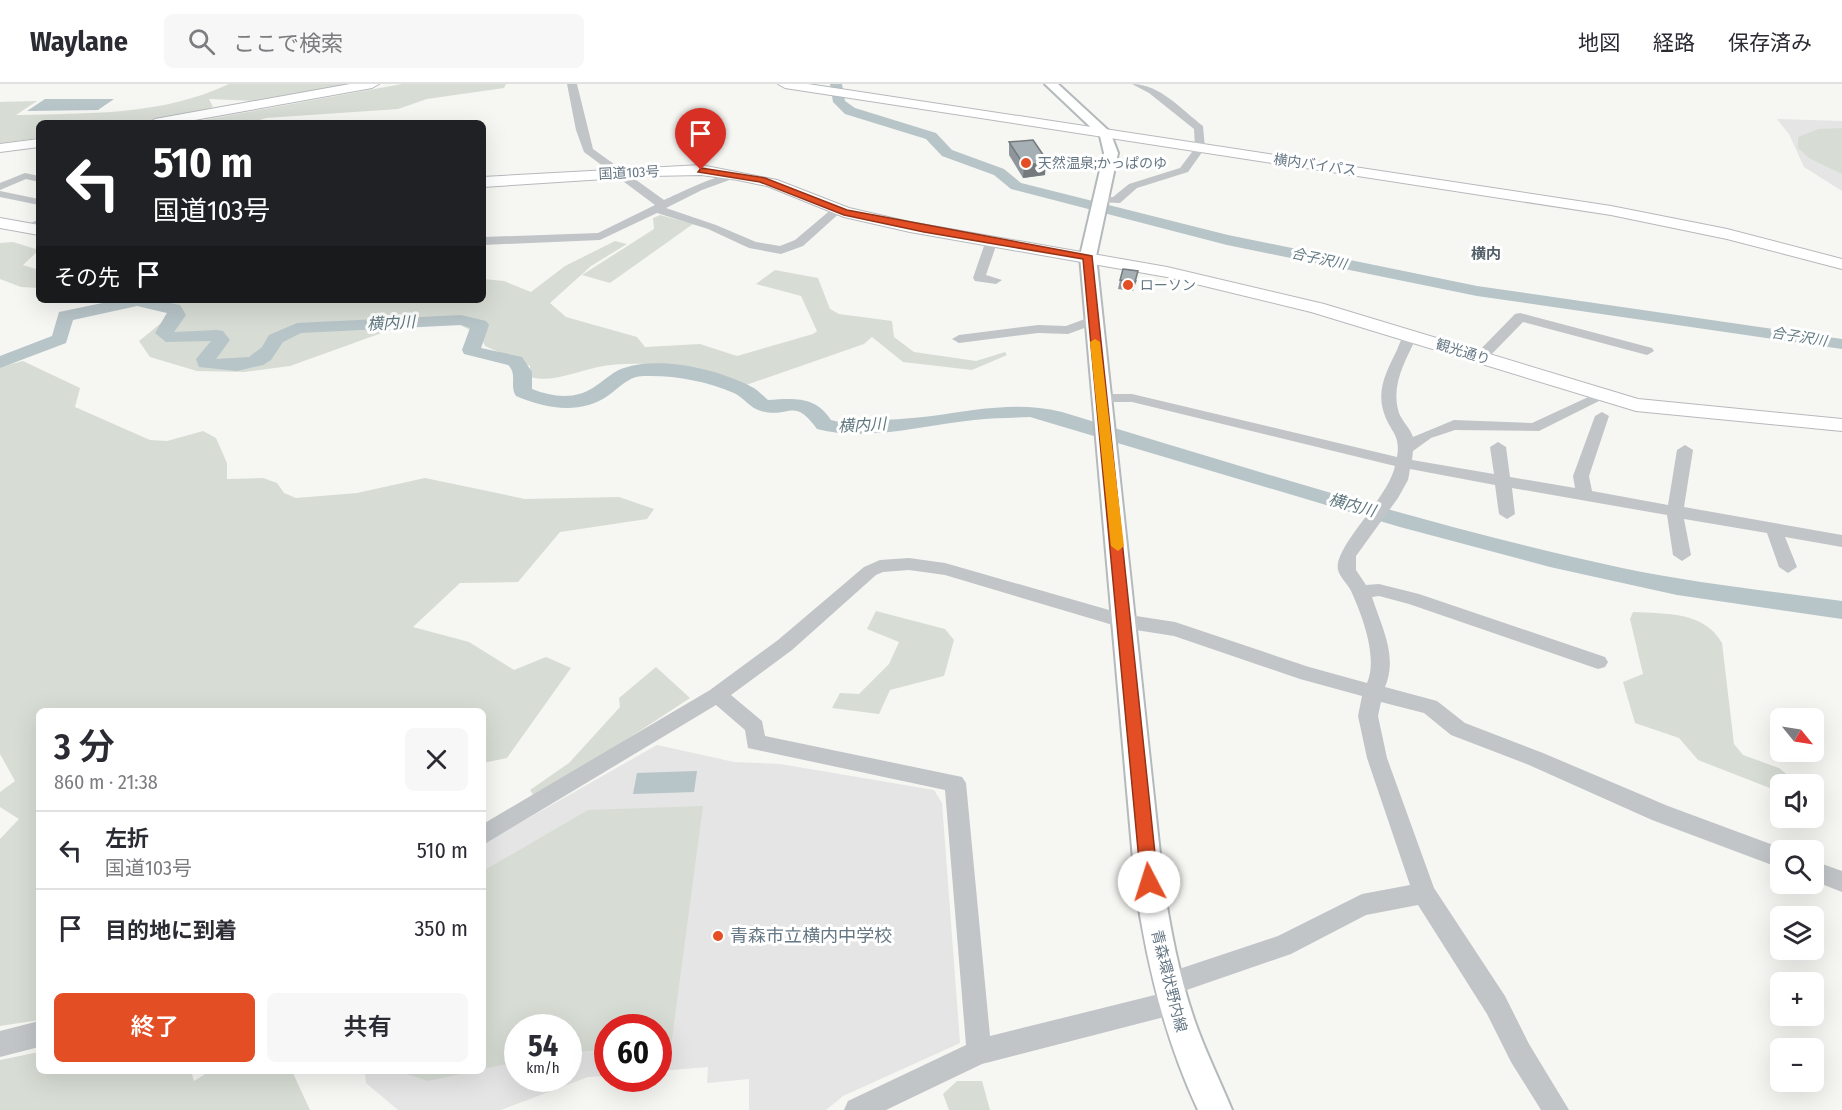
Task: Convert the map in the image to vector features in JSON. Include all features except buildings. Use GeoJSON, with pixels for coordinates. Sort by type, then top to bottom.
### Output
{"type":"FeatureCollection","features":[{"type":"Feature","properties":{"kind":"highway"},"geometry":{"type":"LineString","coordinates":[[172,120],[372,84]]}},
{"type":"Feature","properties":{"kind":"highway","name":"横内バイパス"},"geometry":{"type":"LineString","coordinates":[[785,84],[1106,135],[1612,209],[1721,231],[1842,264]]}},
{"type":"Feature","properties":{"kind":"highway"},"geometry":{"type":"LineString","coordinates":[[0,148],[36,143]]}},
{"type":"Feature","properties":{"kind":"highway","name":"国道103号"},"geometry":{"type":"LineString","coordinates":[[486,182],[681,170],[738,175],[772,183],[837,210],[910,227],[1088,256]]}},
{"type":"Feature","properties":{"kind":"highway"},"geometry":{"type":"LineString","coordinates":[[0,223],[35,227]]}},
{"type":"Feature","properties":{"kind":"highway","name":"観光通り"},"geometry":{"type":"LineString","coordinates":[[1088,256],[1167,272],[1317,308],[1602,396],[1661,410],[1842,425]]}},
{"type":"Feature","properties":{"kind":"main road"},"geometry":{"type":"LineString","coordinates":[[1051,84],[1091,118],[1106,135]]}},
{"type":"Feature","properties":{"kind":"main road","name":"青森環状野内線"},"geometry":{"type":"LineString","coordinates":[[1106,135],[1111,153],[1088,256],[1151,894],[1159,953],[1169,994],[1181,1034],[1215,1110]]}},
{"type":"Feature","properties":{"kind":"street"},"geometry":{"type":"LineString","coordinates":[[573,84],[584,143],[588,150],[660,207],[753,245],[781,249],[799,243],[837,210]]}},
{"type":"Feature","properties":{"kind":"street"},"geometry":{"type":"LineString","coordinates":[[1099,204],[1116,201],[1133,186],[1161,174],[1184,170],[1200,148],[1199,128],[1152,91],[1137,84]]}},
{"type":"Feature","properties":{"kind":"street"},"geometry":{"type":"LineString","coordinates":[[486,241],[600,236],[698,188],[738,175]]}},
{"type":"Feature","properties":{"kind":"street"},"geometry":{"type":"LineString","coordinates":[[0,187],[25,176],[36,178]]}},
{"type":"Feature","properties":{"kind":"street"},"geometry":{"type":"LineString","coordinates":[[0,194],[36,201]]}},
{"type":"Feature","properties":{"kind":"street"},"geometry":{"type":"LineString","coordinates":[[992,240],[979,278],[996,280]]}},
{"type":"Feature","properties":{"kind":"street"},"geometry":{"type":"LineString","coordinates":[[1480,358],[1520,317],[1647,351]]}},
{"type":"Feature","properties":{"kind":"street"},"geometry":{"type":"LineString","coordinates":[[959,339],[1038,329],[1068,330],[1093,320]]}},
{"type":"Feature","properties":{"kind":"street"},"geometry":{"type":"LineString","coordinates":[[1410,336],[1391,378],[1388,398],[1392,415],[1405,435],[1400,480],[1390,498],[1351,548],[1347,561],[1347,570],[1361,592],[1382,656],[1381,673],[1373,692],[1368,716],[1377,758],[1424,893],[1496,1005],[1520,1053],[1556,1110]]}},
{"type":"Feature","properties":{"kind":"street"},"geometry":{"type":"LineString","coordinates":[[1404,456],[1426,435],[1454,425],[1534,428],[1602,396]]}},
{"type":"Feature","properties":{"kind":"street"},"geometry":{"type":"LineString","coordinates":[[1102,404],[1132,398],[1404,456],[1503,483],[1842,541]]}},
{"type":"Feature","properties":{"kind":"street"},"geometry":{"type":"LineString","coordinates":[[1585,497],[1581,476],[1602,416]]}},
{"type":"Feature","properties":{"kind":"street"},"geometry":{"type":"LineString","coordinates":[[1498,447],[1507,514]]}},
{"type":"Feature","properties":{"kind":"street"},"geometry":{"type":"LineString","coordinates":[[1682,555],[1675,512],[1685,450]]}},
{"type":"Feature","properties":{"kind":"street"},"geometry":{"type":"LineString","coordinates":[[1774,529],[1788,567]]}},
{"type":"Feature","properties":{"kind":"street"},"geometry":{"type":"LineString","coordinates":[[486,833],[717,694],[785,645],[850,586],[880,566],[927,565],[1123,621],[1175,629],[1307,674],[1430,707],[1458,729],[1536,759],[1660,813],[1770,854]]}},
{"type":"Feature","properties":{"kind":"street"},"geometry":{"type":"LineString","coordinates":[[1361,592],[1379,590],[1413,599],[1598,662]]}},
{"type":"Feature","properties":{"kind":"street"},"geometry":{"type":"LineString","coordinates":[[717,694],[755,727],[755,742],[956,783],[978,1052]]}},
{"type":"Feature","properties":{"kind":"street"},"geometry":{"type":"LineString","coordinates":[[1824,875],[1842,882]]}},
{"type":"Feature","properties":{"kind":"street"},"geometry":{"type":"LineString","coordinates":[[857,1110],[978,1052],[1169,994],[1282,946],[1362,905],[1424,893]]}},
{"type":"Feature","properties":{"kind":"street"},"geometry":{"type":"LineString","coordinates":[[0,1044],[36,1035]]}},
{"type":"Feature","properties":{"kind":"shaded area"},"geometry":{"type":"Polygon","coordinates":[[[229,84],[351,84],[259,101],[209,99],[213,107],[149,120],[36,120],[36,138],[0,143],[0,102],[37,101],[16,115],[98,113],[151,107],[203,94],[229,84]]]}},
{"type":"Feature","properties":{"kind":"shaded area"},"geometry":{"type":"Polygon","coordinates":[[[402,84],[506,84],[504,88],[427,99],[398,109],[260,120],[204,120],[402,84]]]}},
{"type":"Feature","properties":{"kind":"shaded area"},"geometry":{"type":"Polygon","coordinates":[[[45,99],[114,99],[98,110],[27,111],[45,99]]]}},
{"type":"Feature","properties":{"kind":"shaded area"},"geometry":{"type":"Polygon","coordinates":[[[1777,119],[1842,121],[1842,191],[1804,167],[1789,134],[1777,119]]]}},
{"type":"Feature","properties":{"kind":"shaded area"},"geometry":{"type":"Polygon","coordinates":[[[1842,128],[1842,174],[1809,158],[1798,148],[1798,137],[1819,129],[1842,128]]]}},
{"type":"Feature","properties":{"kind":"shaded area"},"geometry":{"type":"Polygon","coordinates":[[[660,215],[693,224],[610,283],[582,275],[654,229],[653,218],[660,215]]]}},
{"type":"Feature","properties":{"kind":"shaded area"},"geometry":{"type":"Polygon","coordinates":[[[615,241],[627,244],[591,266],[550,303],[566,317],[637,337],[645,347],[700,344],[737,356],[813,334],[817,331],[801,296],[756,284],[775,270],[818,278],[830,309],[839,314],[892,321],[894,337],[914,352],[976,361],[1005,352],[1007,355],[972,370],[903,362],[872,337],[864,344],[743,386],[709,374],[653,364],[615,364],[555,378],[530,377],[530,366],[485,346],[480,335],[460,325],[404,325],[290,366],[244,372],[197,371],[150,357],[139,341],[171,315],[169,304],[164,303],[486,303],[486,279],[504,281],[531,292],[565,266],[615,241]]]}},
{"type":"Feature","properties":{"kind":"shaded area"},"geometry":{"type":"Polygon","coordinates":[[[13,242],[36,249],[36,253],[23,265],[36,269],[36,288],[21,287],[0,279],[0,243],[13,242]]]}},
{"type":"Feature","properties":{"kind":"shaded area"},"geometry":{"type":"Polygon","coordinates":[[[23,361],[80,388],[75,407],[150,440],[167,441],[203,431],[216,438],[227,463],[227,479],[263,478],[277,483],[284,493],[296,498],[357,493],[425,478],[525,499],[619,497],[654,509],[647,519],[560,532],[518,582],[460,583],[413,627],[469,642],[514,670],[546,657],[571,668],[507,758],[486,762],[486,708],[36,708],[36,1020],[0,1026],[0,839],[19,819],[0,807],[0,792],[15,781],[0,754],[0,367],[23,361]]]}},
{"type":"Feature","properties":{"kind":"shaded area"},"geometry":{"type":"Polygon","coordinates":[[[876,611],[945,629],[954,640],[944,676],[890,690],[879,714],[832,708],[840,693],[859,694],[889,664],[899,642],[867,629],[876,611]]]}},
{"type":"Feature","properties":{"kind":"shaded area"},"geometry":{"type":"Polygon","coordinates":[[[1633,612],[1683,616],[1705,625],[1714,633],[1722,643],[1734,744],[1743,755],[1779,768],[1786,774],[1770,774],[1770,788],[1698,760],[1679,738],[1635,723],[1623,682],[1643,674],[1630,619],[1633,612]]]}},
{"type":"Feature","properties":{"kind":"shaded area"},"geometry":{"type":"Polygon","coordinates":[[[656,667],[690,698],[536,799],[530,790],[569,763],[620,707],[619,698],[656,667]]]}},
{"type":"Feature","properties":{"kind":"shaded area","name":"青森市立横内中学校"},"geometry":{"type":"Polygon","coordinates":[[[657,745],[734,762],[780,764],[934,790],[942,803],[960,1043],[843,1096],[826,1110],[749,1110],[749,1079],[707,1083],[708,1067],[672,1070],[672,1014],[594,1014],[594,1077],[582,1079],[582,1014],[504,1014],[504,1092],[548,1092],[501,1110],[398,1110],[366,1083],[365,1074],[486,1074],[486,842],[657,745]]]}},
{"type":"Feature","properties":{"kind":"shaded area"},"geometry":{"type":"Polygon","coordinates":[[[697,771],[694,792],[633,794],[637,773],[697,771]]]}},
{"type":"Feature","properties":{"kind":"shaded area"},"geometry":{"type":"Polygon","coordinates":[[[703,806],[672,1038],[672,1014],[594,1014],[594,1051],[582,1051],[582,1014],[504,1014],[504,1065],[486,1068],[486,869],[588,810],[703,806]]]}},
{"type":"Feature","properties":{"kind":"shaded area"},"geometry":{"type":"Polygon","coordinates":[[[36,1053],[36,1074],[192,1074],[194,1081],[205,1074],[293,1074],[310,1110],[0,1110],[0,1060],[36,1053]]]}},
{"type":"Feature","properties":{"kind":"shaded area"},"geometry":{"type":"Polygon","coordinates":[[[407,1074],[461,1074],[428,1081],[407,1074]]]}},
{"type":"Feature","properties":{"kind":"shaded area"},"geometry":{"type":"Polygon","coordinates":[[[957,1081],[982,1081],[990,1110],[949,1110],[943,1094],[957,1081]]]}},
{"type":"Feature","properties":{"kind":"waterway","name":"合子沢川"},"geometry":{"type":"LineString","coordinates":[[836,84],[839,102],[850,111],[876,121],[931,136],[947,153],[999,172],[1016,186],[1227,240],[1477,291],[1842,344]]}},
{"type":"Feature","properties":{"kind":"waterway","name":"横内川"},"geometry":{"type":"LineString","coordinates":[[0,362],[60,339],[65,316],[127,303]]}},
{"type":"Feature","properties":{"kind":"waterway","name":"横内川"},"geometry":{"type":"LineString","coordinates":[[146,303],[174,309],[177,315],[164,333],[172,338],[217,335],[221,340],[205,359],[206,363],[226,366],[237,366],[256,361],[271,349],[275,339],[297,328],[461,320],[480,325],[471,350],[515,361],[523,372],[523,392],[551,401],[579,401],[597,394],[628,373],[653,370],[679,372],[720,382],[746,392],[765,406],[802,405],[815,411],[824,425],[839,428],[932,422],[973,414],[1030,411],[1055,416],[1408,522],[1550,559],[1677,587],[1842,610]]}},
{"type":"Feature","properties":{"kind":"slow traffic"},"geometry":{"type":"LineString","coordinates":[[1095,342],[1118,546]]}},
{"type":"Feature","properties":{"kind":"place","name":"天然温泉;かっぱのゆ"},"geometry":{"type":"Point","coordinates":[1026,163]}},
{"type":"Feature","properties":{"kind":"place","name":"ローソン"},"geometry":{"type":"Point","coordinates":[1128,285]}},
{"type":"Feature","properties":{"kind":"place","name":"青森市立横内中学校"},"geometry":{"type":"Point","coordinates":[718,936]}},
{"type":"Feature","properties":{"kind":"district","name":"横内"},"geometry":{"type":"Point","coordinates":[1486,254]}},
{"type":"Feature","properties":{"kind":"route"},"geometry":{"type":"LineString","coordinates":[[701,170],[772,183],[844,213],[901,225],[1088,256],[1149,882]]}}]}
